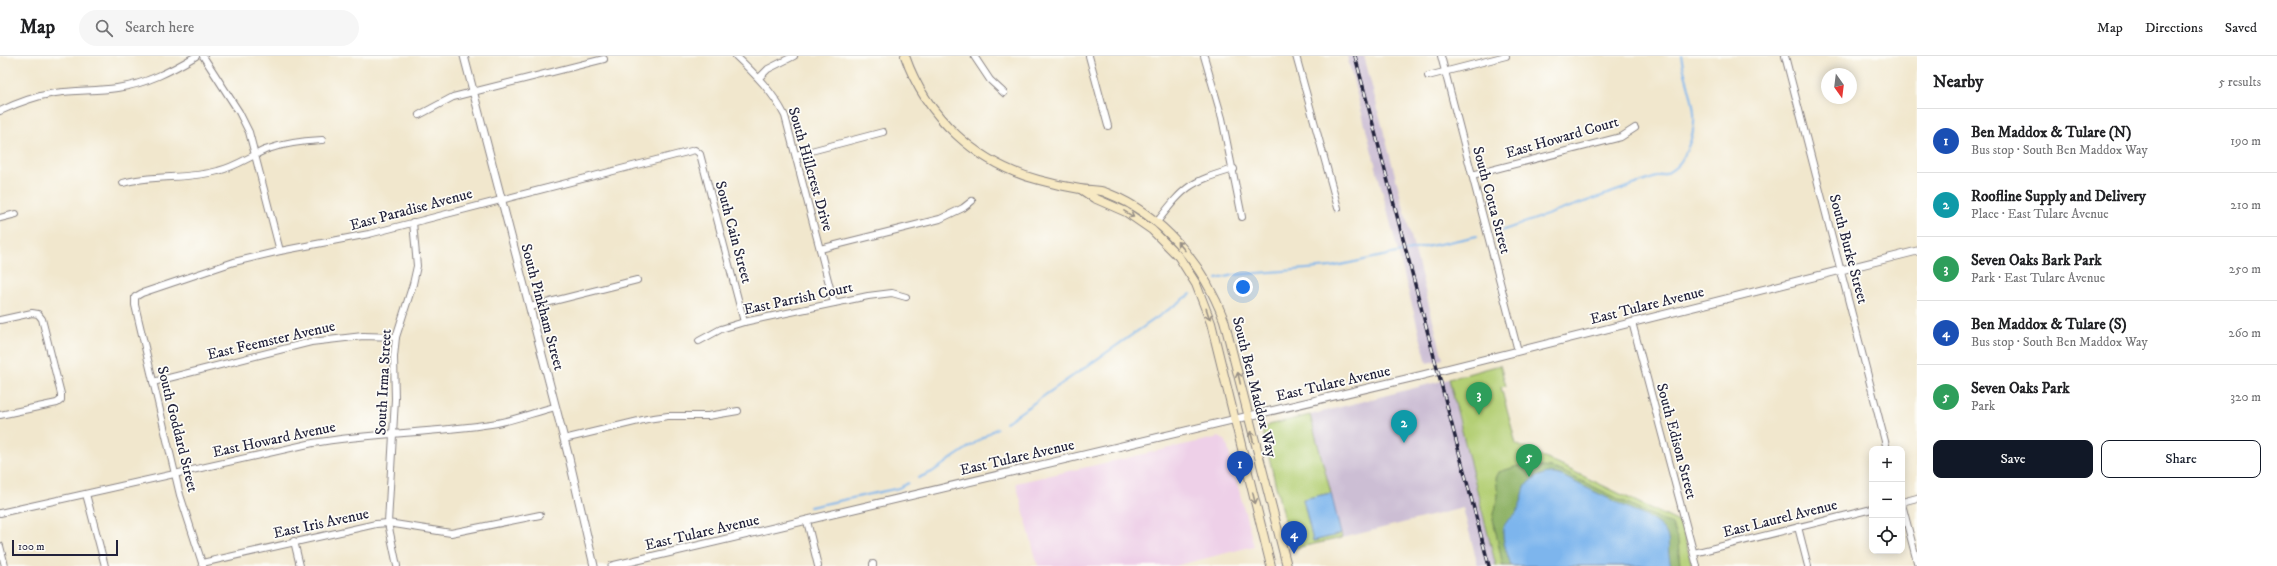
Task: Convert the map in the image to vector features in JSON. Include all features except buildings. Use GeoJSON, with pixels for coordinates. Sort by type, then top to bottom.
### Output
{"type":"FeatureCollection","features":[{"type":"Feature","properties":{"kind":"main road","name":"South Ben Maddox Way"},"geometry":{"type":"LineString","coordinates":[[905,56],[916,83],[931,107],[945,124],[969,146],[992,161],[1015,172],[1082,190],[1094,198],[1119,208],[1143,223],[1166,243],[1188,270],[1200,291],[1211,323],[1271,566]]}},
{"type":"Feature","properties":{"kind":"main road","name":"South Ben Maddox Way"},"geometry":{"type":"LineString","coordinates":[[1082,190],[1097,189],[1112,195],[1135,207],[1157,222],[1187,253],[1201,272],[1216,301],[1227,331],[1247,416],[1287,566]]}},
{"type":"Feature","properties":{"kind":"street"},"geometry":{"type":"LineString","coordinates":[[0,112],[35,97],[48,94],[117,88],[144,82],[172,70],[196,56]]}},
{"type":"Feature","properties":{"kind":"street"},"geometry":{"type":"LineString","coordinates":[[203,56],[239,112],[249,132],[257,155],[280,251]]}},
{"type":"Feature","properties":{"kind":"street","name":"South Pinkham Street"},"geometry":{"type":"LineString","coordinates":[[464,56],[556,407],[594,566]]}},
{"type":"Feature","properties":{"kind":"street","name":"South Hillcrest Drive"},"geometry":{"type":"LineString","coordinates":[[736,56],[759,78],[778,102],[785,116],[834,303]]}},
{"type":"Feature","properties":{"kind":"street"},"geometry":{"type":"LineString","coordinates":[[759,78],[768,69],[794,56]]}},
{"type":"Feature","properties":{"kind":"street"},"geometry":{"type":"LineString","coordinates":[[974,56],[990,80],[1004,94]]}},
{"type":"Feature","properties":{"kind":"street"},"geometry":{"type":"LineString","coordinates":[[1089,56],[1108,126]]}},
{"type":"Feature","properties":{"kind":"street"},"geometry":{"type":"LineString","coordinates":[[1204,56],[1234,169],[1242,217]]}},
{"type":"Feature","properties":{"kind":"street"},"geometry":{"type":"LineString","coordinates":[[1296,56],[1338,208]]}},
{"type":"Feature","properties":{"kind":"street","name":"South Cotta Street"},"geometry":{"type":"LineString","coordinates":[[1441,56],[1518,351]]}},
{"type":"Feature","properties":{"kind":"street"},"geometry":{"type":"LineString","coordinates":[[1428,76],[1506,56]]}},
{"type":"Feature","properties":{"kind":"street","name":"South Burke Street"},"geometry":{"type":"LineString","coordinates":[[1785,56],[1886,446]]}},
{"type":"Feature","properties":{"kind":"street"},"geometry":{"type":"LineString","coordinates":[[419,115],[453,98],[604,59]]}},
{"type":"Feature","properties":{"kind":"street","name":"East Howard Court"},"geometry":{"type":"LineString","coordinates":[[1472,175],[1621,137],[1635,128]]}},
{"type":"Feature","properties":{"kind":"street"},"geometry":{"type":"LineString","coordinates":[[796,155],[883,132]]}},
{"type":"Feature","properties":{"kind":"street"},"geometry":{"type":"LineString","coordinates":[[123,184],[145,178],[171,178],[217,171],[294,142],[322,140]]}},
{"type":"Feature","properties":{"kind":"street","name":"East Paradise Avenue"},"geometry":{"type":"LineString","coordinates":[[135,297],[142,293],[234,262],[280,251],[336,241],[695,150]]}},
{"type":"Feature","properties":{"kind":"street","name":"South Cain Street"},"geometry":{"type":"LineString","coordinates":[[695,150],[700,154],[744,322]]}},
{"type":"Feature","properties":{"kind":"street"},"geometry":{"type":"LineString","coordinates":[[1157,222],[1185,188],[1200,179],[1234,169]]}},
{"type":"Feature","properties":{"kind":"street"},"geometry":{"type":"LineString","coordinates":[[820,249],[940,219],[963,208],[972,201]]}},
{"type":"Feature","properties":{"kind":"street"},"geometry":{"type":"LineString","coordinates":[[0,218],[16,214]]}},
{"type":"Feature","properties":{"kind":"street","name":"South Irma Street"},"geometry":{"type":"LineString","coordinates":[[397,566],[388,523],[396,337],[413,284],[417,266],[413,222]]}},
{"type":"Feature","properties":{"kind":"street","name":"East Tulare Avenue"},"geometry":{"type":"LineString","coordinates":[[612,566],[1234,420],[1518,351],[1917,251]]}},
{"type":"Feature","properties":{"kind":"street"},"geometry":{"type":"LineString","coordinates":[[530,307],[637,280]]}},
{"type":"Feature","properties":{"kind":"street","name":"East Parrish Court"},"geometry":{"type":"LineString","coordinates":[[700,341],[721,329],[744,322],[834,303],[892,293],[906,297]]}},
{"type":"Feature","properties":{"kind":"street","name":"South Goddard Street"},"geometry":{"type":"LineString","coordinates":[[135,297],[135,305],[175,474],[203,564]]}},
{"type":"Feature","properties":{"kind":"street"},"geometry":{"type":"LineString","coordinates":[[0,320],[32,313],[38,314],[44,326],[61,394],[61,400],[57,403],[0,415]]}},
{"type":"Feature","properties":{"kind":"street","name":"South Edison Street"},"geometry":{"type":"LineString","coordinates":[[1632,322],[1697,566]]}},
{"type":"Feature","properties":{"kind":"street","name":"East Feemster Avenue"},"geometry":{"type":"LineString","coordinates":[[153,382],[311,342],[363,336],[396,337]]}},
{"type":"Feature","properties":{"kind":"street","name":"East Howard Avenue"},"geometry":{"type":"LineString","coordinates":[[0,513],[313,443],[393,433],[493,424],[556,407]]}},
{"type":"Feature","properties":{"kind":"street"},"geometry":{"type":"LineString","coordinates":[[564,439],[647,419],[668,416],[708,416],[738,411]]}},
{"type":"Feature","properties":{"kind":"street"},"geometry":{"type":"LineString","coordinates":[[86,494],[105,566]]}},
{"type":"Feature","properties":{"kind":"street"},"geometry":{"type":"LineString","coordinates":[[1905,502],[1917,498]]}},
{"type":"Feature","properties":{"kind":"street","name":"East Laurel Avenue"},"geometry":{"type":"LineString","coordinates":[[1694,553],[1869,510]]}},
{"type":"Feature","properties":{"kind":"street","name":"East Iris Avenue"},"geometry":{"type":"LineString","coordinates":[[203,564],[356,527],[388,523],[452,533],[540,515]]}},
{"type":"Feature","properties":{"kind":"street"},"geometry":{"type":"LineString","coordinates":[[1905,515],[1917,562]]}},
{"type":"Feature","properties":{"kind":"street"},"geometry":{"type":"LineString","coordinates":[[807,521],[818,566]]}},
{"type":"Feature","properties":{"kind":"street"},"geometry":{"type":"LineString","coordinates":[[1798,527],[1808,566]]}},
{"type":"Feature","properties":{"kind":"street"},"geometry":{"type":"LineString","coordinates":[[294,541],[300,566]]}},
{"type":"Feature","properties":{"kind":"street"},"geometry":{"type":"LineString","coordinates":[[0,546],[5,566]]}},
{"type":"Feature","properties":{"kind":"shaded area"},"geometry":{"type":"Polygon","coordinates":[[[1347,56],[1364,56],[1443,359],[1427,363],[1347,56]]]}},
{"type":"Feature","properties":{"kind":"shaded area"},"geometry":{"type":"Polygon","coordinates":[[[1449,379],[1496,566],[1478,566],[1463,508],[1342,538],[1310,415],[1449,379]]]}},
{"type":"Feature","properties":{"kind":"shaded area"},"geometry":{"type":"Polygon","coordinates":[[[1219,437],[1226,441],[1254,546],[1175,566],[1038,566],[1016,483],[1219,437]]]}},
{"type":"Feature","properties":{"kind":"green space"},"geometry":{"type":"Polygon","coordinates":[[[1500,365],[1506,386],[1501,387],[1516,444],[1681,523],[1692,566],[1496,566],[1449,379],[1500,365]]]}},
{"type":"Feature","properties":{"kind":"green space"},"geometry":{"type":"Polygon","coordinates":[[[1310,415],[1331,493],[1303,499],[1313,541],[1341,534],[1342,538],[1291,549],[1263,432],[1268,425],[1310,415]]]}},
{"type":"Feature","properties":{"kind":"green space"},"geometry":{"type":"Polygon","coordinates":[[[1521,465],[1552,468],[1561,471],[1672,525],[1678,541],[1680,566],[1503,566],[1493,519],[1498,496],[1496,478],[1499,472],[1521,465]]]}},
{"type":"Feature","properties":{"kind":"water"},"geometry":{"type":"Polygon","coordinates":[[[1548,473],[1560,475],[1649,518],[1658,524],[1663,529],[1668,539],[1671,566],[1511,566],[1504,541],[1504,526],[1516,513],[1527,484],[1531,480],[1548,473]]]}},
{"type":"Feature","properties":{"kind":"water"},"geometry":{"type":"Polygon","coordinates":[[[1331,493],[1341,534],[1313,541],[1303,499],[1331,493]]]}},
{"type":"Feature","properties":{"kind":"waterway"},"geometry":{"type":"LineString","coordinates":[[1498,232],[1665,174],[1677,166],[1682,160],[1688,147],[1694,123],[1694,112],[1681,56]]}},
{"type":"Feature","properties":{"kind":"waterway"},"geometry":{"type":"LineString","coordinates":[[1217,279],[1234,275],[1331,267],[1477,236]]}},
{"type":"Feature","properties":{"kind":"waterway"},"geometry":{"type":"LineString","coordinates":[[1005,423],[1191,294]]}},
{"type":"Feature","properties":{"kind":"waterway"},"geometry":{"type":"LineString","coordinates":[[918,478],[932,472],[997,428]]}},
{"type":"Feature","properties":{"kind":"waterway"},"geometry":{"type":"LineString","coordinates":[[810,507],[899,488],[908,483]]}},
{"type":"Feature","properties":{"kind":"railway"},"geometry":{"type":"LineString","coordinates":[[1355,56],[1489,566]]}},
{"type":"Feature","properties":{"kind":"place","name":"Seven Oaks Bark Park"},"geometry":{"type":"Point","coordinates":[1479,415]}},
{"type":"Feature","properties":{"kind":"place","name":"Roofline Supply and Delivery"},"geometry":{"type":"Point","coordinates":[1404,443]}},
{"type":"Feature","properties":{"kind":"place","name":"Seven Oaks Park"},"geometry":{"type":"Point","coordinates":[1529,477]}},
{"type":"Feature","properties":{"kind":"place","name":"Ben Maddox & Tulare (N)"},"geometry":{"type":"Point","coordinates":[1240,484]}},
{"type":"Feature","properties":{"kind":"place","name":"Ben Maddox & Tulare (S)"},"geometry":{"type":"Point","coordinates":[1294,554]}}]}
